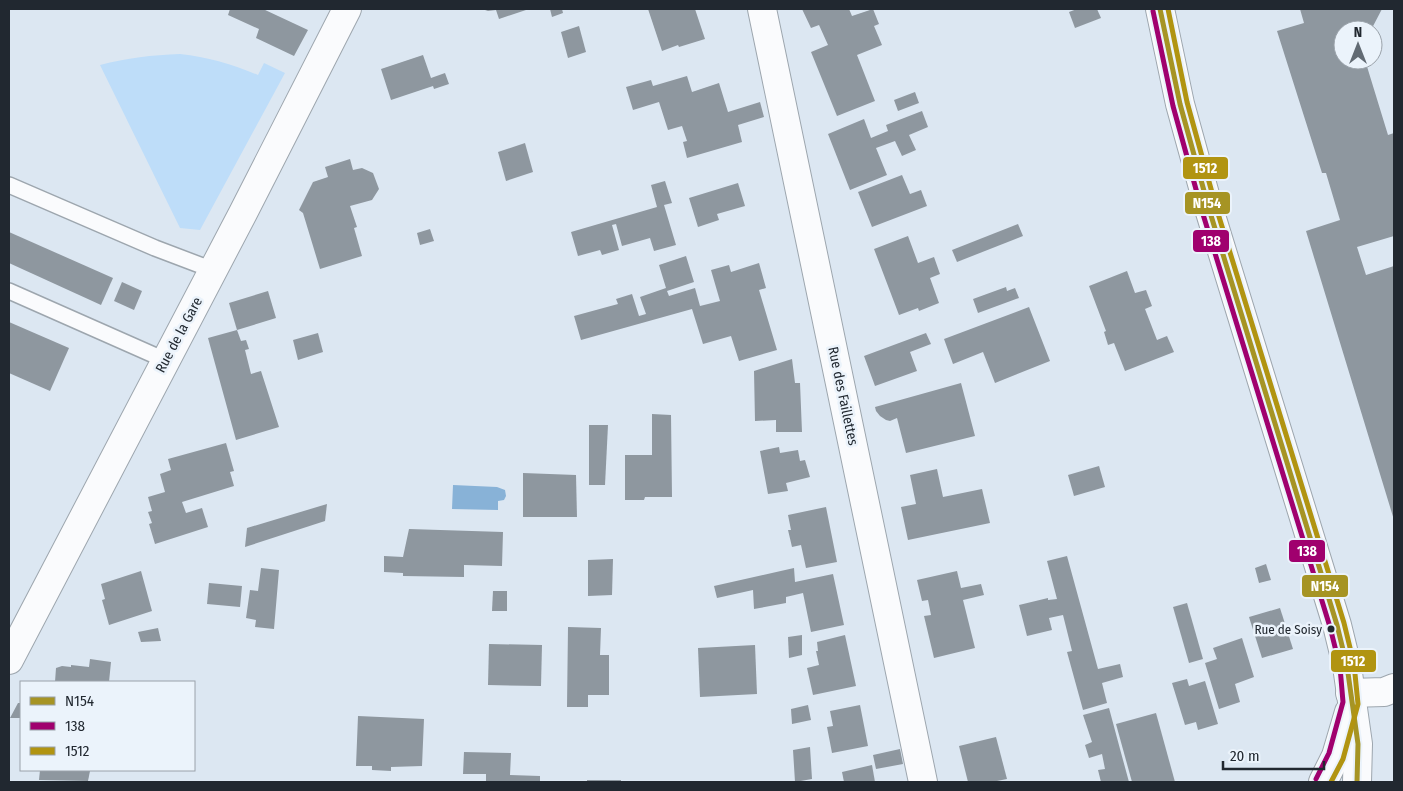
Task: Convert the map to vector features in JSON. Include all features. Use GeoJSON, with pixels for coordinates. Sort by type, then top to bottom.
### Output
{"type":"FeatureCollection","features":[{"type":"Feature","properties":{"kind":"street","name":"Rue de la Gare"},"geometry":{"type":"LineString","coordinates":[[9,660],[347,9]]}},
{"type":"Feature","properties":{"kind":"street","name":"Rue des Faillettes"},"geometry":{"type":"LineString","coordinates":[[762,9],[923,782]]}},
{"type":"Feature","properties":{"kind":"street"},"geometry":{"type":"LineString","coordinates":[[1160,9],[1180,104],[1206,199],[1337,625],[1347,666],[1358,744],[1357,782]]}},
{"type":"Feature","properties":{"kind":"street"},"geometry":{"type":"LineString","coordinates":[[1351,698],[1384,692],[1394,688]]}},
{"type":"Feature","properties":{"kind":"street"},"geometry":{"type":"LineString","coordinates":[[1323,782],[1336,756],[1351,698]]}},
{"type":"Feature","properties":{"kind":"lane"},"geometry":{"type":"LineString","coordinates":[[9,185],[155,248],[213,270]]}},
{"type":"Feature","properties":{"kind":"lane"},"geometry":{"type":"LineString","coordinates":[[9,291],[166,360]]}},
{"type":"Feature","properties":{"kind":"shaded area"},"geometry":{"type":"Polygon","coordinates":[[[180,54],[220,62],[258,75],[264,63],[285,73],[200,230],[180,228],[100,65],[140,57],[180,54]]]}},
{"type":"Feature","properties":{"kind":"shaded area"},"geometry":{"type":"Polygon","coordinates":[[[453,485],[497,487],[505,490],[506,496],[504,500],[498,501],[498,510],[452,509],[453,485]]]}},
{"type":"Feature","properties":{"kind":"building"},"geometry":{"type":"Polygon","coordinates":[[[230,9],[263,9],[308,30],[294,56],[256,38],[259,29],[228,15],[230,9]]]}},
{"type":"Feature","properties":{"kind":"building"},"geometry":{"type":"Polygon","coordinates":[[[482,9],[529,9],[499,19],[496,10],[488,11],[482,9]]]}},
{"type":"Feature","properties":{"kind":"building"},"geometry":{"type":"Polygon","coordinates":[[[550,9],[562,9],[563,13],[552,17],[550,9]]]}},
{"type":"Feature","properties":{"kind":"building"},"geometry":{"type":"Polygon","coordinates":[[[648,9],[695,9],[705,39],[662,51],[648,9]]]}},
{"type":"Feature","properties":{"kind":"building"},"geometry":{"type":"Polygon","coordinates":[[[802,9],[849,9],[852,16],[873,9],[879,24],[874,26],[882,45],[857,55],[875,101],[837,116],[811,52],[828,45],[819,25],[811,28],[802,9]]]}},
{"type":"Feature","properties":{"kind":"building"},"geometry":{"type":"Polygon","coordinates":[[[1077,9],[1097,9],[1101,18],[1075,28],[1069,12],[1077,9]]]}},
{"type":"Feature","properties":{"kind":"building"},"geometry":{"type":"Polygon","coordinates":[[[1300,9],[1382,9],[1376,20],[1333,20],[1333,70],[1368,70],[1388,135],[1394,133],[1394,236],[1357,247],[1366,275],[1394,266],[1394,520],[1306,231],[1340,220],[1326,173],[1322,173],[1277,31],[1304,23],[1300,9]]]}},
{"type":"Feature","properties":{"kind":"building"},"geometry":{"type":"Polygon","coordinates":[[[579,26],[586,52],[568,58],[561,32],[579,26]]]}},
{"type":"Feature","properties":{"kind":"building"},"geometry":{"type":"Polygon","coordinates":[[[423,55],[431,78],[445,73],[449,84],[434,89],[433,86],[391,100],[381,69],[423,55]]]}},
{"type":"Feature","properties":{"kind":"building"},"geometry":{"type":"Polygon","coordinates":[[[687,76],[692,92],[719,83],[728,112],[760,102],[764,117],[738,125],[742,142],[687,158],[683,142],[687,141],[682,126],[668,130],[659,102],[633,110],[626,87],[651,80],[653,86],[687,76]]]}},
{"type":"Feature","properties":{"kind":"building"},"geometry":{"type":"Polygon","coordinates":[[[915,92],[919,103],[898,111],[894,100],[915,92]]]}},
{"type":"Feature","properties":{"kind":"building"},"geometry":{"type":"Polygon","coordinates":[[[922,111],[928,127],[909,135],[916,150],[902,156],[895,141],[876,148],[887,175],[850,190],[828,134],[864,119],[871,138],[888,131],[886,125],[922,111]]]}},
{"type":"Feature","properties":{"kind":"building"},"geometry":{"type":"Polygon","coordinates":[[[525,143],[533,172],[506,181],[498,152],[525,143]]]}},
{"type":"Feature","properties":{"kind":"building"},"geometry":{"type":"Polygon","coordinates":[[[350,159],[353,170],[362,168],[373,173],[379,189],[372,200],[350,206],[357,227],[354,228],[362,256],[320,269],[303,213],[299,210],[313,182],[328,177],[325,167],[350,159]]]}},
{"type":"Feature","properties":{"kind":"building"},"geometry":{"type":"Polygon","coordinates":[[[902,175],[910,194],[921,190],[927,206],[872,227],[858,192],[902,175]]]}},
{"type":"Feature","properties":{"kind":"building"},"geometry":{"type":"Polygon","coordinates":[[[665,181],[672,203],[664,205],[676,245],[654,251],[650,238],[622,246],[616,224],[612,225],[619,250],[602,255],[600,250],[578,256],[571,232],[657,207],[651,185],[665,181]]]}},
{"type":"Feature","properties":{"kind":"building"},"geometry":{"type":"Polygon","coordinates":[[[738,183],[745,206],[717,214],[719,220],[698,227],[689,198],[738,183]]]}},
{"type":"Feature","properties":{"kind":"building"},"geometry":{"type":"Polygon","coordinates":[[[1018,224],[1023,236],[957,262],[952,250],[1018,224]]]}},
{"type":"Feature","properties":{"kind":"building"},"geometry":{"type":"Polygon","coordinates":[[[430,229],[434,241],[420,245],[417,233],[430,229]]]}},
{"type":"Feature","properties":{"kind":"building"},"geometry":{"type":"Polygon","coordinates":[[[9,232],[113,278],[101,305],[9,263],[9,232]]]}},
{"type":"Feature","properties":{"kind":"building"},"geometry":{"type":"Polygon","coordinates":[[[908,236],[918,263],[934,257],[940,274],[930,278],[939,303],[919,311],[918,308],[899,315],[874,249],[908,236]]]}},
{"type":"Feature","properties":{"kind":"building"},"geometry":{"type":"Polygon","coordinates":[[[686,256],[694,282],[667,291],[669,296],[695,288],[700,306],[720,301],[711,270],[729,265],[731,272],[759,263],[766,288],[759,290],[777,350],[739,361],[731,336],[703,344],[692,309],[581,340],[574,316],[618,304],[616,299],[632,294],[639,316],[646,314],[640,297],[666,288],[659,265],[686,256]]]}},
{"type":"Feature","properties":{"kind":"building"},"geometry":{"type":"Polygon","coordinates":[[[1127,271],[1135,293],[1146,290],[1152,306],[1145,309],[1157,340],[1167,336],[1174,352],[1125,371],[1114,343],[1108,345],[1104,332],[1106,331],[1089,286],[1127,271]]]}},
{"type":"Feature","properties":{"kind":"building"},"geometry":{"type":"Polygon","coordinates":[[[122,282],[142,291],[134,310],[114,301],[122,282]]]}},
{"type":"Feature","properties":{"kind":"building"},"geometry":{"type":"Polygon","coordinates":[[[1006,287],[1007,291],[1015,288],[1019,298],[978,313],[973,299],[1006,287]]]}},
{"type":"Feature","properties":{"kind":"building"},"geometry":{"type":"Polygon","coordinates":[[[268,291],[276,318],[237,330],[229,303],[268,291]]]}},
{"type":"Feature","properties":{"kind":"building"},"geometry":{"type":"Polygon","coordinates":[[[1029,307],[1050,361],[995,383],[983,352],[953,364],[944,339],[1029,307]]]}},
{"type":"Feature","properties":{"kind":"building"},"geometry":{"type":"Polygon","coordinates":[[[9,322],[69,348],[50,391],[9,373],[9,322]]]}},
{"type":"Feature","properties":{"kind":"building"},"geometry":{"type":"Polygon","coordinates":[[[237,330],[241,341],[246,340],[249,349],[245,350],[251,374],[261,371],[279,427],[236,440],[208,338],[237,330]]]}},
{"type":"Feature","properties":{"kind":"building"},"geometry":{"type":"Polygon","coordinates":[[[318,333],[323,352],[298,360],[293,340],[318,333]]]}},
{"type":"Feature","properties":{"kind":"building"},"geometry":{"type":"Polygon","coordinates":[[[926,333],[931,344],[910,352],[917,371],[875,386],[864,356],[926,333]]]}},
{"type":"Feature","properties":{"kind":"building"},"geometry":{"type":"Polygon","coordinates":[[[792,359],[795,383],[800,383],[802,432],[776,432],[776,420],[755,421],[754,371],[792,359]]]}},
{"type":"Feature","properties":{"kind":"building"},"geometry":{"type":"Polygon","coordinates":[[[961,383],[975,436],[906,453],[897,418],[890,421],[886,420],[876,411],[875,407],[961,383]]]}},
{"type":"Feature","properties":{"kind":"building"},"geometry":{"type":"Polygon","coordinates":[[[652,414],[671,415],[672,497],[645,497],[644,500],[625,500],[625,455],[652,455],[652,414]]]}},
{"type":"Feature","properties":{"kind":"building"},"geometry":{"type":"Polygon","coordinates":[[[589,425],[608,425],[605,485],[589,485],[589,425]]]}},
{"type":"Feature","properties":{"kind":"building"},"geometry":{"type":"Polygon","coordinates":[[[226,443],[234,471],[230,472],[234,486],[182,502],[186,513],[202,508],[208,527],[155,544],[149,524],[152,523],[148,512],[152,511],[148,497],[165,492],[160,474],[171,470],[168,459],[226,443]]]}},
{"type":"Feature","properties":{"kind":"building"},"geometry":{"type":"Polygon","coordinates":[[[779,447],[780,453],[798,450],[800,461],[805,460],[810,477],[786,483],[788,491],[768,494],[760,451],[779,447]]]}},
{"type":"Feature","properties":{"kind":"building"},"geometry":{"type":"Polygon","coordinates":[[[1099,466],[1105,487],[1074,496],[1068,475],[1099,466]]]}},
{"type":"Feature","properties":{"kind":"building"},"geometry":{"type":"Polygon","coordinates":[[[937,469],[943,497],[982,489],[990,523],[908,540],[901,507],[916,504],[910,475],[937,469]]]}},
{"type":"Feature","properties":{"kind":"building"},"geometry":{"type":"Polygon","coordinates":[[[523,473],[576,475],[577,517],[523,517],[523,473]]]}},
{"type":"Feature","properties":{"kind":"building"},"geometry":{"type":"Polygon","coordinates":[[[327,504],[325,521],[245,547],[247,528],[327,504]]]}},
{"type":"Feature","properties":{"kind":"building"},"geometry":{"type":"Polygon","coordinates":[[[826,507],[837,562],[806,568],[801,545],[792,547],[788,530],[791,530],[788,515],[826,507]]]}},
{"type":"Feature","properties":{"kind":"building"},"geometry":{"type":"Polygon","coordinates":[[[409,529],[503,532],[502,566],[464,565],[464,577],[403,576],[403,573],[384,572],[384,556],[403,557],[409,529]]]}},
{"type":"Feature","properties":{"kind":"building"},"geometry":{"type":"Polygon","coordinates":[[[1067,556],[1098,669],[1120,664],[1123,677],[1102,683],[1107,703],[1083,710],[1067,652],[1072,651],[1063,615],[1049,618],[1052,630],[1027,636],[1019,605],[1048,598],[1048,600],[1057,599],[1047,561],[1067,556]]]}},
{"type":"Feature","properties":{"kind":"building"},"geometry":{"type":"Polygon","coordinates":[[[613,559],[612,595],[588,596],[588,560],[613,559]]]}},
{"type":"Feature","properties":{"kind":"building"},"geometry":{"type":"Polygon","coordinates":[[[1266,564],[1271,580],[1259,583],[1255,568],[1266,564]]]}},
{"type":"Feature","properties":{"kind":"building"},"geometry":{"type":"Polygon","coordinates":[[[261,568],[279,570],[274,629],[255,627],[256,620],[246,618],[250,590],[258,591],[261,568]]]}},
{"type":"Feature","properties":{"kind":"building"},"geometry":{"type":"Polygon","coordinates":[[[794,568],[795,582],[833,574],[844,625],[811,632],[803,593],[786,597],[786,603],[754,609],[753,590],[717,598],[714,586],[794,568]]]}},
{"type":"Feature","properties":{"kind":"building"},"geometry":{"type":"Polygon","coordinates":[[[141,571],[152,611],[109,625],[102,600],[105,599],[101,584],[141,571]]]}},
{"type":"Feature","properties":{"kind":"building"},"geometry":{"type":"Polygon","coordinates":[[[957,571],[961,588],[981,584],[984,595],[963,600],[975,648],[934,658],[924,616],[931,615],[928,600],[922,601],[917,580],[957,571]]]}},
{"type":"Feature","properties":{"kind":"building"},"geometry":{"type":"Polygon","coordinates":[[[209,583],[242,586],[240,607],[207,604],[209,583]]]}},
{"type":"Feature","properties":{"kind":"building"},"geometry":{"type":"Polygon","coordinates":[[[493,591],[507,591],[507,611],[492,611],[493,591]]]}},
{"type":"Feature","properties":{"kind":"building"},"geometry":{"type":"Polygon","coordinates":[[[1187,603],[1203,659],[1189,663],[1173,607],[1187,603]]]}},
{"type":"Feature","properties":{"kind":"building"},"geometry":{"type":"Polygon","coordinates":[[[1280,608],[1293,649],[1262,658],[1249,617],[1280,608]]]}},
{"type":"Feature","properties":{"kind":"building"},"geometry":{"type":"Polygon","coordinates":[[[568,627],[601,628],[600,655],[609,655],[609,695],[588,695],[588,707],[567,707],[568,627]]]}},
{"type":"Feature","properties":{"kind":"building"},"geometry":{"type":"Polygon","coordinates":[[[158,628],[161,641],[141,642],[138,632],[158,628]]]}},
{"type":"Feature","properties":{"kind":"building"},"geometry":{"type":"Polygon","coordinates":[[[802,635],[802,655],[789,658],[788,637],[802,635]]]}},
{"type":"Feature","properties":{"kind":"building"},"geometry":{"type":"Polygon","coordinates":[[[845,635],[856,686],[813,695],[807,668],[819,665],[816,651],[818,651],[817,642],[845,635]]]}},
{"type":"Feature","properties":{"kind":"building"},"geometry":{"type":"Polygon","coordinates":[[[1242,638],[1254,677],[1235,684],[1240,702],[1219,709],[1205,663],[1217,659],[1213,648],[1242,638]]]}},
{"type":"Feature","properties":{"kind":"building"},"geometry":{"type":"Polygon","coordinates":[[[489,644],[542,645],[541,686],[488,685],[489,644]]]}},
{"type":"Feature","properties":{"kind":"building"},"geometry":{"type":"Polygon","coordinates":[[[755,645],[757,694],[700,697],[698,648],[755,645]]]}},
{"type":"Feature","properties":{"kind":"building"},"geometry":{"type":"Polygon","coordinates":[[[90,659],[111,662],[109,681],[55,681],[56,668],[62,666],[71,667],[71,665],[89,667],[90,659]]]}},
{"type":"Feature","properties":{"kind":"building"},"geometry":{"type":"Polygon","coordinates":[[[1187,679],[1189,686],[1205,681],[1218,724],[1198,730],[1196,722],[1185,725],[1172,683],[1187,679]]]}},
{"type":"Feature","properties":{"kind":"building"},"geometry":{"type":"Polygon","coordinates":[[[18,703],[20,703],[20,718],[10,718],[18,703]]]}},
{"type":"Feature","properties":{"kind":"building"},"geometry":{"type":"Polygon","coordinates":[[[808,705],[811,720],[792,724],[791,709],[808,705]]]}},
{"type":"Feature","properties":{"kind":"building"},"geometry":{"type":"Polygon","coordinates":[[[860,705],[868,746],[832,753],[827,727],[833,726],[830,711],[860,705]]]}},
{"type":"Feature","properties":{"kind":"building"},"geometry":{"type":"Polygon","coordinates":[[[1109,708],[1129,782],[1101,782],[1098,770],[1105,769],[1102,754],[1089,758],[1085,745],[1092,742],[1083,715],[1109,708]]]}},
{"type":"Feature","properties":{"kind":"building"},"geometry":{"type":"Polygon","coordinates":[[[1156,713],[1175,782],[1132,782],[1116,724],[1156,713]]]}},
{"type":"Feature","properties":{"kind":"building"},"geometry":{"type":"Polygon","coordinates":[[[358,716],[424,719],[422,766],[391,767],[391,771],[372,770],[372,766],[356,766],[358,716]]]}},
{"type":"Feature","properties":{"kind":"building"},"geometry":{"type":"Polygon","coordinates":[[[996,737],[1007,779],[992,782],[968,782],[959,746],[996,737]]]}},
{"type":"Feature","properties":{"kind":"building"},"geometry":{"type":"Polygon","coordinates":[[[810,747],[812,779],[795,782],[793,750],[810,747]]]}},
{"type":"Feature","properties":{"kind":"building"},"geometry":{"type":"Polygon","coordinates":[[[900,749],[903,764],[876,769],[873,755],[900,749]]]}},
{"type":"Feature","properties":{"kind":"building"},"geometry":{"type":"Polygon","coordinates":[[[464,752],[511,753],[510,775],[540,776],[540,782],[486,782],[486,774],[463,774],[464,752]]]}},
{"type":"Feature","properties":{"kind":"building"},"geometry":{"type":"Polygon","coordinates":[[[872,765],[875,782],[844,782],[842,772],[872,765]]]}},
{"type":"Feature","properties":{"kind":"building"},"geometry":{"type":"Polygon","coordinates":[[[40,771],[90,771],[88,781],[39,780],[40,771]]]}},
{"type":"Feature","properties":{"kind":"building"},"geometry":{"type":"Polygon","coordinates":[[[587,780],[621,780],[621,782],[587,782],[587,780]]]}},
{"type":"Feature","properties":{"kind":"transit line","name":"N154"},"geometry":{"type":"LineString","coordinates":[[1160,9],[1180,104],[1209,209],[1337,625],[1347,666],[1358,744],[1357,782]]}},
{"type":"Feature","properties":{"kind":"transit line","name":"1512"},"geometry":{"type":"LineString","coordinates":[[1168,9],[1187,102],[1216,207],[1344,623],[1354,664],[1358,704],[1343,759],[1331,782]]}},
{"type":"Feature","properties":{"kind":"transit line","name":"138"},"geometry":{"type":"LineString","coordinates":[[1153,11],[1173,106],[1202,211],[1330,627],[1340,667],[1343,702],[1329,753],[1316,779]]}},
{"type":"Feature","properties":{"kind":"place","name":"Rue de Soisy"},"geometry":{"type":"Point","coordinates":[1331,629]}}]}
